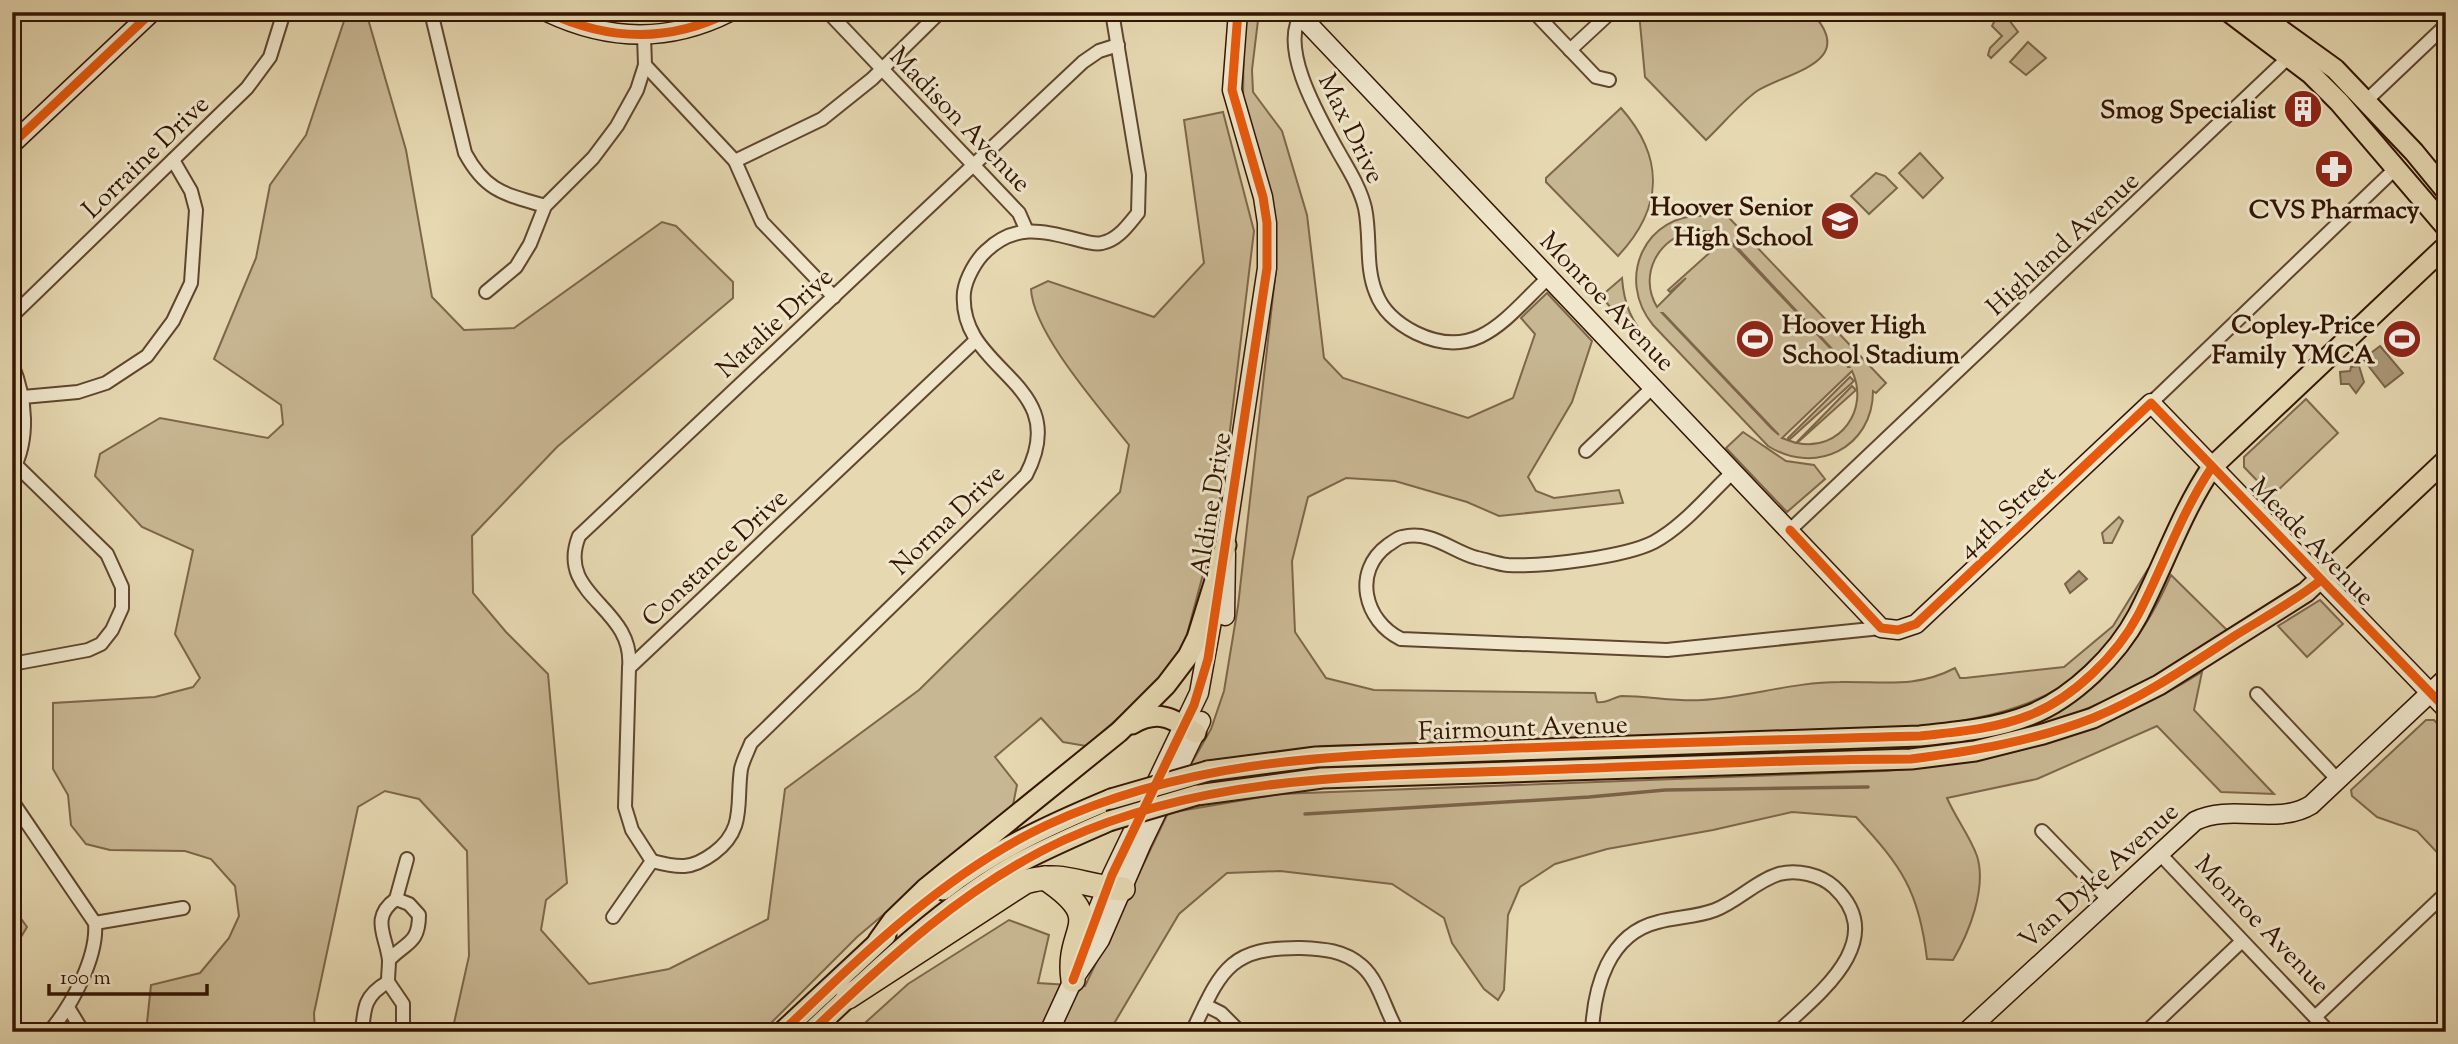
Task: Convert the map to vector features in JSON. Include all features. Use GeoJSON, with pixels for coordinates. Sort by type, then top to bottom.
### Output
{"type":"FeatureCollection","features":[{"type":"Feature","properties":{"kind":"highway"},"geometry":{"type":"LineString","coordinates":[[848,997],[1016,886],[1045,878],[1067,877],[1115,889]]}},
{"type":"Feature","properties":{"kind":"highway"},"geometry":{"type":"LineString","coordinates":[[1045,878],[1067,892],[1079,911],[1081,929],[1070,963],[1073,980]]}},
{"type":"Feature","properties":{"kind":"main road"},"geometry":{"type":"LineString","coordinates":[[2256,12],[2295,50],[2446,227]]}},
{"type":"Feature","properties":{"kind":"main road"},"geometry":{"type":"LineString","coordinates":[[2231,13],[2295,50],[2335,69],[2367,100],[2440,184]]}},
{"type":"Feature","properties":{"kind":"main road"},"geometry":{"type":"LineString","coordinates":[[2335,98],[2358,105],[2367,100]]}},
{"type":"Feature","properties":{"kind":"main road"},"geometry":{"type":"LineString","coordinates":[[2397,167],[2406,162],[2422,176],[2440,184]]}},
{"type":"Feature","properties":{"kind":"main road","name":"Fairmount Avenue"},"geometry":{"type":"LineString","coordinates":[[782,1032],[877,941],[998,852],[1046,826],[1111,799],[1208,771],[1330,756],[1920,736],[1971,730],[2031,715],[2071,690],[2100,665],[2127,632],[2192,496],[2212,467],[2446,246]]}},
{"type":"Feature","properties":{"kind":"main road","name":"Fairmount Avenue"},"geometry":{"type":"LineString","coordinates":[[811,1032],[900,949],[968,896],[1012,867],[1110,821],[1196,795],[1322,778],[1911,759],[1975,751],[2081,722],[2159,685],[2321,580],[2446,460]]}},
{"type":"Feature","properties":{"kind":"main road"},"geometry":{"type":"LineString","coordinates":[[877,941],[893,920],[925,889],[1119,732],[1166,685],[1188,656],[1226,545]]}},
{"type":"Feature","properties":{"kind":"main road"},"geometry":{"type":"LineString","coordinates":[[1119,732],[1153,714],[1167,716],[1190,729]]}},
{"type":"Feature","properties":{"kind":"street"},"geometry":{"type":"LineString","coordinates":[[12,144],[152,12]]}},
{"type":"Feature","properties":{"kind":"street","name":"Lorraine Drive"},"geometry":{"type":"LineString","coordinates":[[12,316],[247,88],[270,57],[284,12]]}},
{"type":"Feature","properties":{"kind":"street"},"geometry":{"type":"LineString","coordinates":[[431,12],[465,153],[475,173],[505,195],[545,206]]}},
{"type":"Feature","properties":{"kind":"street"},"geometry":{"type":"LineString","coordinates":[[547,12],[574,25],[604,33],[644,36],[695,28],[730,12]]}},
{"type":"Feature","properties":{"kind":"street","name":"Madison Avenue"},"geometry":{"type":"LineString","coordinates":[[828,12],[1019,212],[1026,229]]}},
{"type":"Feature","properties":{"kind":"street"},"geometry":{"type":"LineString","coordinates":[[734,161],[822,119],[882,69],[940,12]]}},
{"type":"Feature","properties":{"kind":"street"},"geometry":{"type":"LineString","coordinates":[[1026,229],[1046,230],[1101,244],[1118,236],[1138,214],[1139,175],[1112,12]]}},
{"type":"Feature","properties":{"kind":"street","name":"Aldine Drive"},"geometry":{"type":"LineString","coordinates":[[1049,1032],[1219,662],[1227,589],[1226,545],[1267,268],[1267,223],[1263,197],[1232,90],[1238,12]]}},
{"type":"Feature","properties":{"kind":"street"},"geometry":{"type":"LineString","coordinates":[[1534,12],[1596,77],[1609,80]]}},
{"type":"Feature","properties":{"kind":"street"},"geometry":{"type":"LineString","coordinates":[[1570,50],[1611,12]]}},
{"type":"Feature","properties":{"kind":"street","name":"Monroe Avenue"},"geometry":{"type":"LineString","coordinates":[[1300,13],[1881,628]]}},
{"type":"Feature","properties":{"kind":"street","name":"Max Drive"},"geometry":{"type":"LineString","coordinates":[[1300,13],[1295,47],[1297,69],[1359,188],[1365,209],[1374,287],[1390,317],[1443,345],[1469,342],[1486,336],[1549,277]]}},
{"type":"Feature","properties":{"kind":"street"},"geometry":{"type":"LineString","coordinates":[[2367,100],[2446,25]]}},
{"type":"Feature","properties":{"kind":"street"},"geometry":{"type":"LineString","coordinates":[[485,292],[516,267],[530,244],[545,206],[593,158],[617,126],[637,90],[645,65],[644,36]]}},
{"type":"Feature","properties":{"kind":"street","name":"Natalie Drive"},"geometry":{"type":"LineString","coordinates":[[629,667],[626,636],[613,616],[584,588],[576,575],[572,553],[579,536],[1083,62],[1099,51],[1118,45]]}},
{"type":"Feature","properties":{"kind":"street","name":"Highland Avenue"},"geometry":{"type":"LineString","coordinates":[[1790,530],[2295,50]]}},
{"type":"Feature","properties":{"kind":"street"},"geometry":{"type":"LineString","coordinates":[[645,65],[734,161],[762,222],[834,297]]}},
{"type":"Feature","properties":{"kind":"street"},"geometry":{"type":"LineString","coordinates":[[23,397],[78,392],[106,383],[147,356],[173,321],[191,283],[196,210],[191,191],[173,160]]}},
{"type":"Feature","properties":{"kind":"street","name":"44th Street"},"geometry":{"type":"LineString","coordinates":[[1734,471],[1655,541],[1632,550],[1539,565],[1506,565],[1472,556],[1442,541],[1422,536],[1400,537],[1376,554],[1365,585],[1375,619],[1391,634],[1412,640],[1667,650],[1881,628],[1898,630],[1916,624],[2397,167]]}},
{"type":"Feature","properties":{"kind":"street","name":"Norma Drive"},"geometry":{"type":"LineString","coordinates":[[652,861],[675,867],[697,865],[729,842],[736,825],[741,766],[751,743],[1026,475],[1033,462],[1039,423],[1028,397],[975,341],[969,326],[964,289],[977,259],[998,239],[1026,229]]}},
{"type":"Feature","properties":{"kind":"street","name":"Constance Drive"},"geometry":{"type":"LineString","coordinates":[[629,667],[975,341]]}},
{"type":"Feature","properties":{"kind":"street"},"geometry":{"type":"LineString","coordinates":[[12,365],[23,397],[22,440],[14,469],[107,554],[119,576],[122,598],[112,630],[101,643],[88,650],[12,664]]}},
{"type":"Feature","properties":{"kind":"street"},"geometry":{"type":"LineString","coordinates":[[1586,451],[1653,387]]}},
{"type":"Feature","properties":{"kind":"street","name":"Meade Avenue"},"geometry":{"type":"LineString","coordinates":[[2151,403],[2446,709]]}},
{"type":"Feature","properties":{"kind":"street"},"geometry":{"type":"LineString","coordinates":[[612,918],[652,861],[632,830],[625,807],[629,667]]}},
{"type":"Feature","properties":{"kind":"street","name":"Van Dyke Avenue"},"geometry":{"type":"LineString","coordinates":[[1966,1032],[2107,898],[2195,821],[2208,815],[2299,813],[2311,806],[2446,678]]}},
{"type":"Feature","properties":{"kind":"street"},"geometry":{"type":"LineString","coordinates":[[2257,694],[2337,779]]}},
{"type":"Feature","properties":{"kind":"street"},"geometry":{"type":"LineString","coordinates":[[12,801],[95,923],[78,993],[69,1009],[49,1032]]}},
{"type":"Feature","properties":{"kind":"street"},"geometry":{"type":"LineString","coordinates":[[2042,831],[2107,898]]}},
{"type":"Feature","properties":{"kind":"street","name":"Monroe Avenue"},"geometry":{"type":"LineString","coordinates":[[2159,853],[2320,1026]]}},
{"type":"Feature","properties":{"kind":"street"},"geometry":{"type":"LineString","coordinates":[[403,1032],[404,1004],[388,982],[389,960],[379,924],[382,914],[396,899],[407,859]]}},
{"type":"Feature","properties":{"kind":"street"},"geometry":{"type":"LineString","coordinates":[[1592,1032],[1597,984],[1605,967],[1625,942],[1654,922],[1709,913],[1731,904],[1763,881],[1781,874],[1799,872],[1816,877],[1844,897],[1855,926],[1849,954],[1839,974],[1779,1031]]}},
{"type":"Feature","properties":{"kind":"street"},"geometry":{"type":"LineString","coordinates":[[2320,1026],[2446,894]]}},
{"type":"Feature","properties":{"kind":"street"},"geometry":{"type":"LineString","coordinates":[[389,960],[400,948],[412,942],[419,931],[419,915],[409,904],[396,899]]}},
{"type":"Feature","properties":{"kind":"street"},"geometry":{"type":"LineString","coordinates":[[95,923],[183,908]]}},
{"type":"Feature","properties":{"kind":"street"},"geometry":{"type":"LineString","coordinates":[[2146,1032],[2242,941]]}},
{"type":"Feature","properties":{"kind":"street"},"geometry":{"type":"LineString","coordinates":[[1192,1032],[1217,982],[1240,958],[1270,948],[1325,949],[1362,966],[1373,979],[1398,1032]]}},
{"type":"Feature","properties":{"kind":"street"},"geometry":{"type":"LineString","coordinates":[[362,1032],[365,1000],[373,990],[388,982]]}},
{"type":"Feature","properties":{"kind":"street"},"geometry":{"type":"LineString","coordinates":[[1205,1005],[1221,1013],[1240,1032]]}},
{"type":"Feature","properties":{"kind":"street"},"geometry":{"type":"LineString","coordinates":[[69,1009],[83,1032]]}},
{"type":"Feature","properties":{"kind":"shaded area"},"geometry":{"type":"Polygon","coordinates":[[[347,12],[366,12],[406,150],[432,297],[464,330],[514,328],[662,222],[676,226],[733,282],[733,298],[557,447],[472,536],[473,593],[506,632],[548,674],[567,883],[546,900],[541,930],[589,984],[669,969],[768,919],[785,789],[919,690],[1120,492],[1129,445],[1055,348],[1043,327],[1031,289],[1048,281],[1154,317],[1204,263],[1184,120],[1223,112],[1254,231],[1227,455],[1215,529],[1185,642],[1160,682],[1086,746],[1063,742],[1041,718],[995,757],[1017,785],[1013,805],[857,937],[762,1032],[452,1032],[469,956],[467,851],[419,799],[385,791],[358,807],[314,1013],[315,1032],[146,1032],[151,985],[200,973],[229,938],[239,916],[235,886],[211,859],[185,851],[110,850],[86,844],[71,825],[68,795],[53,769],[53,703],[155,697],[193,687],[200,678],[175,634],[193,550],[142,527],[95,476],[100,454],[160,418],[268,438],[283,424],[281,405],[214,359],[256,258],[270,185],[306,135],[347,12]]]}},
{"type":"Feature","properties":{"kind":"shaded area"},"geometry":{"type":"Polygon","coordinates":[[[1244,12],[1259,12],[1252,70],[1253,92],[1282,131],[1307,215],[1324,358],[1343,378],[1468,418],[1513,398],[1535,334],[1521,318],[1547,293],[1592,341],[1572,402],[1528,477],[1536,491],[1554,498],[1619,490],[1623,503],[1499,516],[1467,502],[1395,481],[1346,478],[1308,497],[1292,561],[1295,632],[1326,678],[1374,690],[1595,693],[1597,702],[1601,702],[1622,696],[1702,700],[1823,683],[1898,683],[1926,679],[1955,668],[1960,678],[1965,678],[2064,667],[2113,626],[2148,569],[2152,570],[2130,611],[2107,644],[2083,669],[2058,688],[2029,703],[1956,722],[1911,729],[1323,746],[1190,766],[1211,729],[1224,691],[1238,606],[1276,269],[1272,207],[1243,104],[1244,12]]]}},
{"type":"Feature","properties":{"kind":"shaded area"},"geometry":{"type":"Polygon","coordinates":[[[1639,12],[1811,12],[1824,29],[1827,43],[1823,54],[1814,64],[1757,91],[1706,140],[1645,77],[1639,12]]]}},
{"type":"Feature","properties":{"kind":"shaded area"},"geometry":{"type":"Polygon","coordinates":[[[2003,12],[2018,32],[1991,58],[1988,55],[1990,48],[2002,36],[1992,26],[1995,20],[1991,13],[2003,12]]]}},
{"type":"Feature","properties":{"kind":"shaded area"},"geometry":{"type":"Polygon","coordinates":[[[2028,42],[2046,58],[2026,75],[2010,62],[2028,42]]]}},
{"type":"Feature","properties":{"kind":"shaded area"},"geometry":{"type":"Polygon","coordinates":[[[1621,108],[1645,145],[1653,183],[1644,220],[1618,256],[1546,182],[1546,178],[1621,108]]]}},
{"type":"Feature","properties":{"kind":"shaded area"},"geometry":{"type":"Polygon","coordinates":[[[1920,153],[1943,178],[1923,198],[1899,173],[1920,153]]]}},
{"type":"Feature","properties":{"kind":"shaded area"},"geometry":{"type":"Polygon","coordinates":[[[1876,173],[1885,176],[1897,188],[1869,214],[1851,196],[1876,173]]]}},
{"type":"Feature","properties":{"kind":"shaded area","name":"Hoover High School Stadium"},"geometry":{"type":"Polygon","coordinates":[[[1715,203],[1886,383],[1876,393],[1873,391],[1870,411],[1863,428],[1852,441],[1838,451],[1822,457],[1804,458],[1786,455],[1768,446],[1653,325],[1642,307],[1637,288],[1637,269],[1642,252],[1652,237],[1667,225],[1685,218],[1706,216],[1704,213],[1715,203]],[[1693,231],[1681,235],[1661,250],[1651,271],[1652,295],[1657,307],[1686,278],[1670,292],[1668,290],[1726,238],[1709,231],[1693,231]],[[1729,241],[1848,367],[1736,246],[1729,241]],[[1662,313],[1772,429],[1779,435],[1662,313]],[[1852,371],[1782,438],[1796,443],[1852,386],[1856,390],[1797,443],[1826,441],[1838,434],[1854,413],[1857,400],[1857,385],[1852,371]]]}},
{"type":"Feature","properties":{"kind":"shaded area"},"geometry":{"type":"Polygon","coordinates":[[[1622,278],[1630,313],[1650,342],[1646,345],[1636,338],[1601,296],[1622,278]]]}},
{"type":"Feature","properties":{"kind":"shaded area"},"geometry":{"type":"Polygon","coordinates":[[[2380,346],[2403,373],[2385,387],[2363,359],[2380,346]]]}},
{"type":"Feature","properties":{"kind":"shaded area"},"geometry":{"type":"Polygon","coordinates":[[[2359,366],[2364,382],[2356,393],[2349,384],[2341,384],[2340,372],[2359,366]]]}},
{"type":"Feature","properties":{"kind":"shaded area"},"geometry":{"type":"Polygon","coordinates":[[[1850,377],[1854,381],[1789,440],[1788,438],[1850,377]]]}},
{"type":"Feature","properties":{"kind":"shaded area"},"geometry":{"type":"Polygon","coordinates":[[[2306,399],[2338,433],[2272,496],[2244,467],[2244,457],[2306,399]]]}},
{"type":"Feature","properties":{"kind":"shaded area"},"geometry":{"type":"Polygon","coordinates":[[[1743,432],[1786,461],[1814,465],[1825,479],[1787,512],[1726,448],[1743,432]]]}},
{"type":"Feature","properties":{"kind":"shaded area"},"geometry":{"type":"Polygon","coordinates":[[[2119,517],[2123,521],[2112,543],[2104,543],[2102,533],[2119,517]]]}},
{"type":"Feature","properties":{"kind":"shaded area"},"geometry":{"type":"Polygon","coordinates":[[[2079,571],[2087,579],[2070,593],[2065,584],[2079,571]]]}},
{"type":"Feature","properties":{"kind":"shaded area"},"geometry":{"type":"Polygon","coordinates":[[[2171,575],[2229,632],[2132,688],[2030,731],[2028,726],[2076,698],[2115,665],[2145,625],[2171,575]]]}},
{"type":"Feature","properties":{"kind":"shaded area"},"geometry":{"type":"Polygon","coordinates":[[[2320,600],[2343,624],[2307,657],[2278,626],[2320,600]]]}},
{"type":"Feature","properties":{"kind":"shaded area"},"geometry":{"type":"Polygon","coordinates":[[[2202,672],[2194,710],[2274,794],[2221,792],[2157,726],[2037,779],[1947,798],[1977,856],[1980,882],[1975,910],[1953,960],[1927,959],[1919,915],[1906,881],[1897,866],[1856,817],[1792,812],[1713,830],[1607,849],[1555,864],[1520,887],[1508,915],[1504,990],[1498,1000],[1484,989],[1452,943],[1444,918],[1392,884],[1280,871],[1227,873],[1179,914],[1109,1032],[855,1032],[908,984],[1009,920],[1049,935],[1038,983],[1085,986],[1168,813],[1279,794],[1885,771],[1929,767],[2011,753],[2088,729],[2164,694],[2202,672]]]}},
{"type":"Feature","properties":{"kind":"shaded area"},"geometry":{"type":"Polygon","coordinates":[[[2426,720],[2434,720],[2446,733],[2446,862],[2417,831],[2377,817],[2352,796],[2351,790],[2426,720]]]}},
{"type":"Feature","properties":{"kind":"shaded area"},"geometry":{"type":"Polygon","coordinates":[[[12,906],[27,927],[12,952],[12,906]]]}},
{"type":"Feature","properties":{"kind":"waterway"},"geometry":{"type":"LineString","coordinates":[[1305,814],[1665,790],[1868,787]]}},
{"type":"Feature","properties":{"kind":"cycle path"},"geometry":{"type":"LineString","coordinates":[[12,144],[152,12]]}},
{"type":"Feature","properties":{"kind":"cycle path"},"geometry":{"type":"LineString","coordinates":[[547,12],[593,29],[638,34],[684,29],[730,12]]}},
{"type":"Feature","properties":{"kind":"cycle path"},"geometry":{"type":"LineString","coordinates":[[1073,980],[1112,875],[1194,705],[1208,659],[1267,268],[1267,223],[1263,197],[1232,90],[1238,12]]}},
{"type":"Feature","properties":{"kind":"cycle path"},"geometry":{"type":"LineString","coordinates":[[1790,530],[1881,628],[1898,630],[1916,624],[2151,403],[2446,709]]}},
{"type":"Feature","properties":{"kind":"cycle path"},"geometry":{"type":"LineString","coordinates":[[782,1032],[874,945],[939,891],[974,867],[1047,825],[1102,802],[1157,785],[1212,773],[1324,758],[1550,747],[1920,736],[1990,727],[2030,715],[2078,686],[2118,645],[2138,615],[2182,521],[2212,467]]}},
{"type":"Feature","properties":{"kind":"cycle path"},"geometry":{"type":"LineString","coordinates":[[811,1032],[899,951],[961,901],[1028,858],[1064,840],[1121,818],[1178,801],[1297,782],[1418,774],[1772,761],[1911,759],[2003,744],[2071,726],[2130,700],[2166,680],[2321,580]]}},
{"type":"Feature","properties":{"kind":"place","name":"Smog Specialist"},"geometry":{"type":"Point","coordinates":[2303,109]}},
{"type":"Feature","properties":{"kind":"place","name":"CVS Pharmacy"},"geometry":{"type":"Point","coordinates":[2334,169]}},
{"type":"Feature","properties":{"kind":"place","name":"Hoover Senior High School"},"geometry":{"type":"Point","coordinates":[1840,221]}},
{"type":"Feature","properties":{"kind":"place","name":"Hoover High School Stadium"},"geometry":{"type":"Point","coordinates":[1755,339]}},
{"type":"Feature","properties":{"kind":"place","name":"Copley-Price Family YMCA"},"geometry":{"type":"Point","coordinates":[2402,339]}}]}
